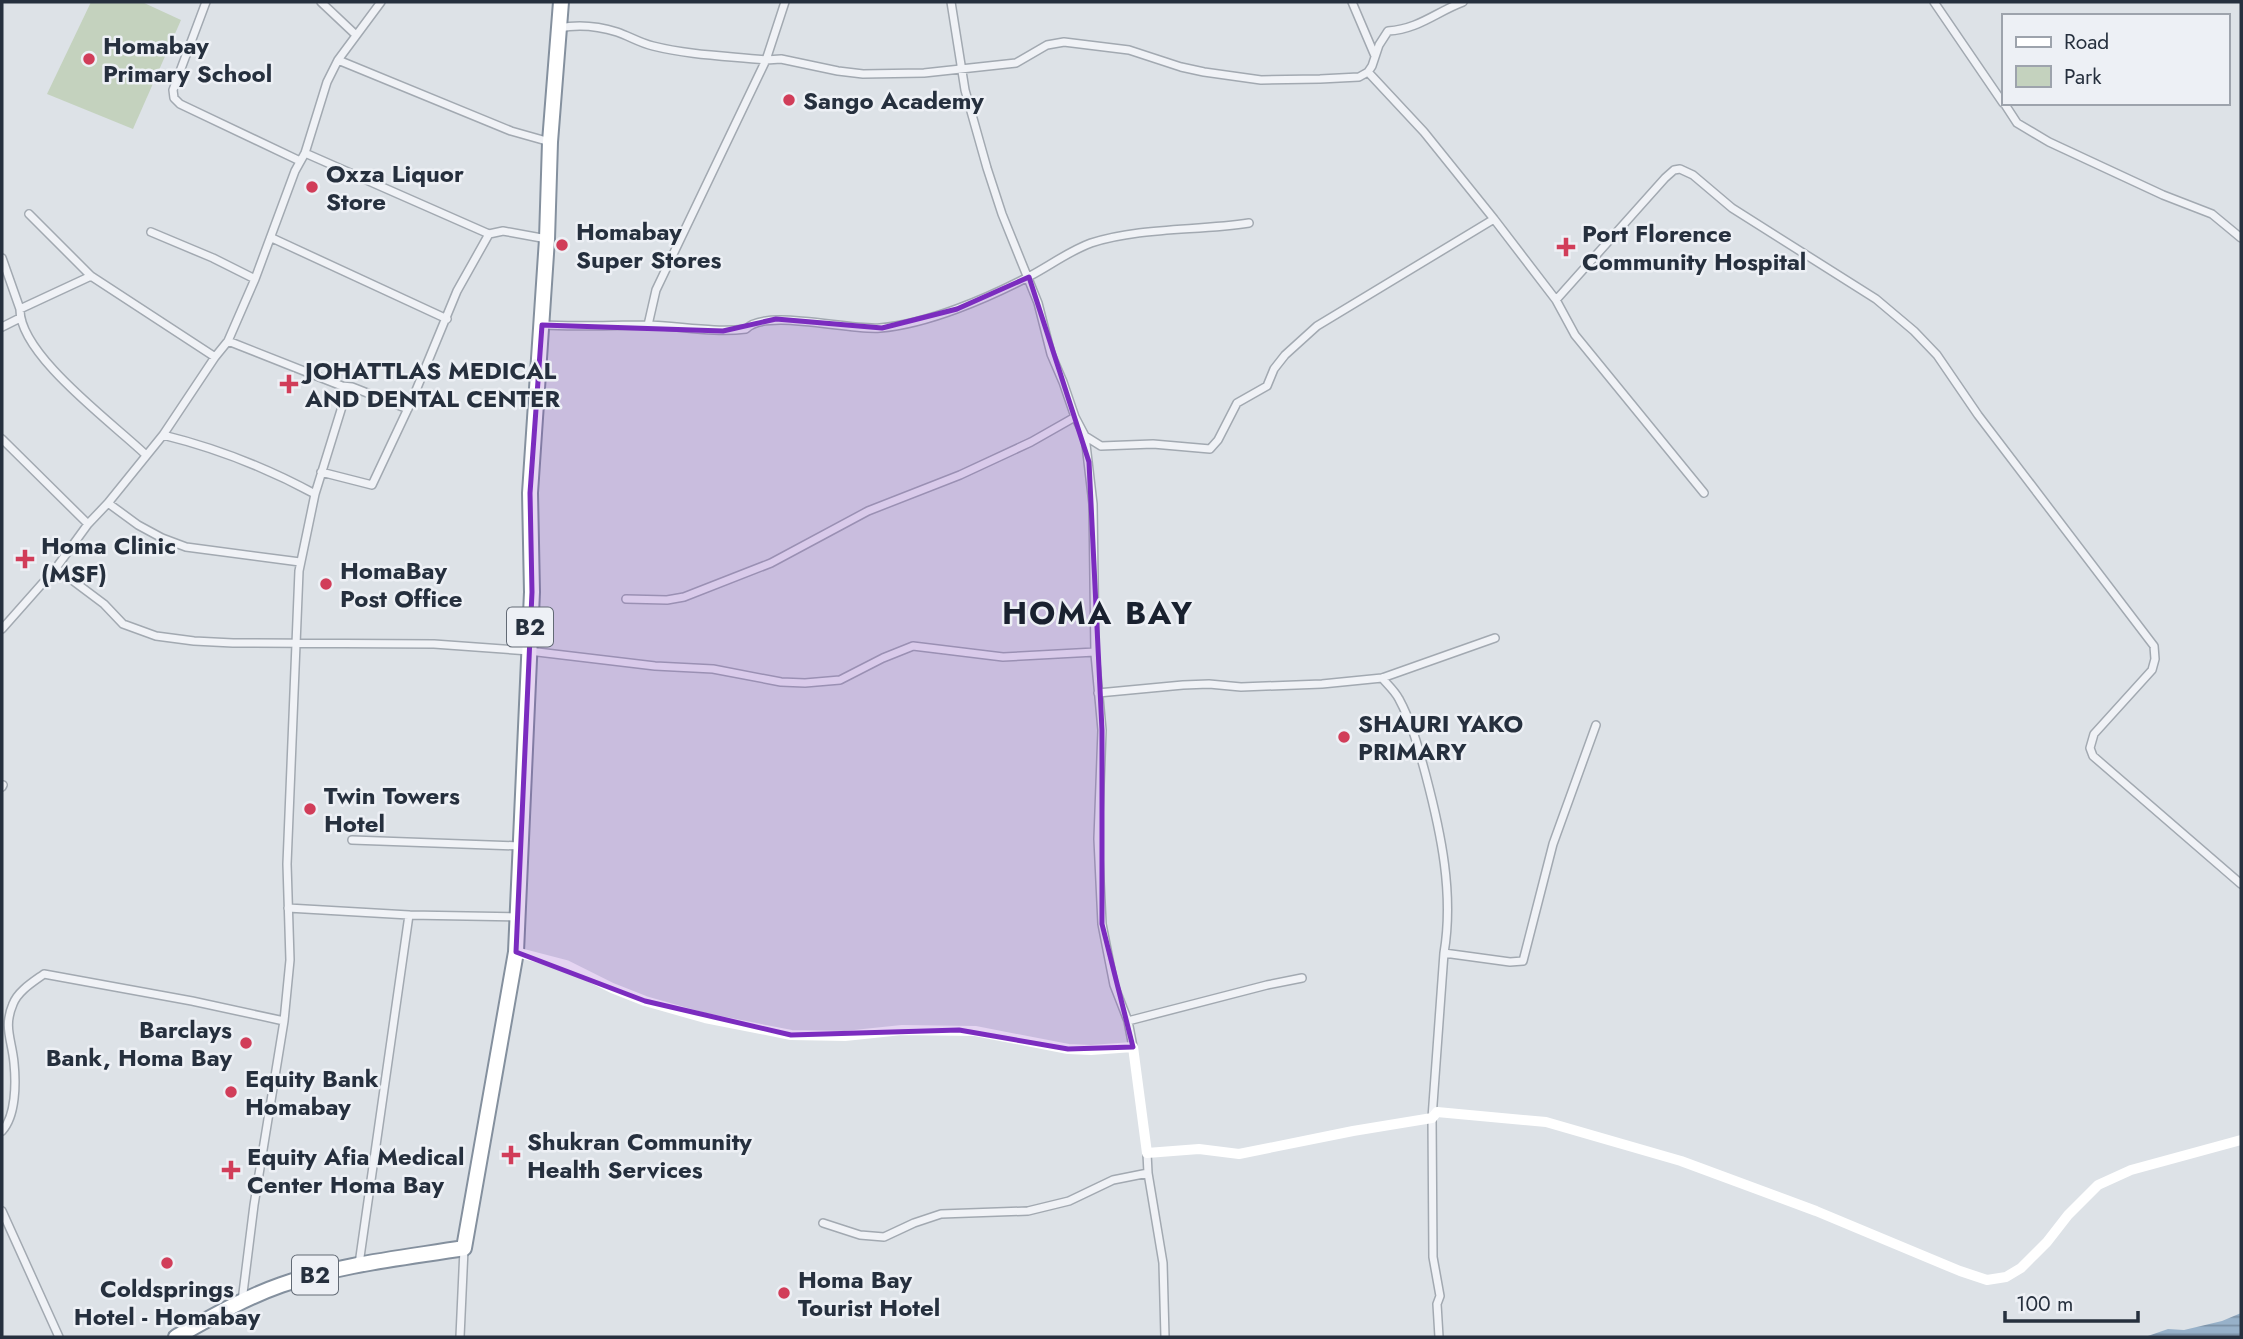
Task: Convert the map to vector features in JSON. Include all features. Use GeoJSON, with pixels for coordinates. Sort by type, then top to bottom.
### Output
{"type":"FeatureCollection","features":[{"type":"Feature","properties":{"kind":"highway","name":"B2"},"geometry":{"type":"LineString","coordinates":[[176,1337],[242,1301],[280,1285],[359,1264],[464,1248],[516,953],[532,592],[530,493],[542,325],[557,29],[561,2]]}},
{"type":"Feature","properties":{"kind":"street"},"geometry":{"type":"LineString","coordinates":[[206,2],[173,90],[174,98],[180,104],[300,161]]}},
{"type":"Feature","properties":{"kind":"street"},"geometry":{"type":"LineString","coordinates":[[321,2],[356,35]]}},
{"type":"Feature","properties":{"kind":"street"},"geometry":{"type":"LineString","coordinates":[[2,629],[56,568],[88,524],[163,435],[228,341],[305,153],[327,82],[338,60],[380,2]]}},
{"type":"Feature","properties":{"kind":"street"},"geometry":{"type":"LineString","coordinates":[[648,326],[656,290],[766,60],[785,2]]}},
{"type":"Feature","properties":{"kind":"street"},"geometry":{"type":"LineString","coordinates":[[951,2],[971,114],[994,191],[1038,303],[1051,354],[1085,436],[1093,504],[1095,654],[1102,730],[1098,839],[1102,924],[1114,985],[1128,1021],[1133,1047],[1148,1173],[1163,1263],[1164,1337]]}},
{"type":"Feature","properties":{"kind":"street"},"geometry":{"type":"LineString","coordinates":[[1352,2],[1376,56]]}},
{"type":"Feature","properties":{"kind":"street"},"geometry":{"type":"LineString","coordinates":[[557,29],[576,25],[597,27],[656,47],[766,60],[781,59],[863,74],[924,74],[1016,63],[1047,46],[1064,42],[1129,50],[1181,67],[1261,80],[1359,77],[1368,72],[1388,31],[1405,30],[1463,2]]}},
{"type":"Feature","properties":{"kind":"street"},"geometry":{"type":"LineString","coordinates":[[1934,2],[2002,102]]}},
{"type":"Feature","properties":{"kind":"street"},"geometry":{"type":"LineString","coordinates":[[338,60],[511,131],[550,142]]}},
{"type":"Feature","properties":{"kind":"street"},"geometry":{"type":"LineString","coordinates":[[1368,72],[1424,132],[1494,219],[1556,300],[1575,335],[1704,493]]}},
{"type":"Feature","properties":{"kind":"street"},"geometry":{"type":"LineString","coordinates":[[2004,105],[2017,123],[2049,142],[2163,195],[2212,214],[2241,238]]}},
{"type":"Feature","properties":{"kind":"street"},"geometry":{"type":"LineString","coordinates":[[305,153],[489,234],[503,231],[547,239]]}},
{"type":"Feature","properties":{"kind":"street"},"geometry":{"type":"LineString","coordinates":[[1556,300],[1665,178],[1674,170],[1680,169],[1693,175],[1732,208],[1876,299],[1937,355],[1978,415],[2154,646],[2152,670],[2094,734],[2090,748],[2093,756],[2241,884]]}},
{"type":"Feature","properties":{"kind":"street"},"geometry":{"type":"LineString","coordinates":[[29,214],[91,276],[215,357]]}},
{"type":"Feature","properties":{"kind":"street"},"geometry":{"type":"LineString","coordinates":[[1085,436],[1101,446],[1153,444],[1210,449],[1218,440],[1237,403],[1267,386],[1274,369],[1285,355],[1317,326],[1494,219]]}},
{"type":"Feature","properties":{"kind":"street"},"geometry":{"type":"LineString","coordinates":[[542,325],[648,326],[723,331],[746,329],[751,323],[776,319],[860,329],[882,328],[957,309],[1089,244],[1117,236],[1249,223]]}},
{"type":"Feature","properties":{"kind":"street"},"geometry":{"type":"LineString","coordinates":[[151,232],[255,279]]}},
{"type":"Feature","properties":{"kind":"street"},"geometry":{"type":"LineString","coordinates":[[321,472],[372,485],[408,409],[457,291],[489,234]]}},
{"type":"Feature","properties":{"kind":"street"},"geometry":{"type":"LineString","coordinates":[[272,238],[447,319]]}},
{"type":"Feature","properties":{"kind":"street"},"geometry":{"type":"LineString","coordinates":[[2,257],[32,344],[57,375],[146,455]]}},
{"type":"Feature","properties":{"kind":"street"},"geometry":{"type":"LineString","coordinates":[[2,327],[20,313],[91,276]]}},
{"type":"Feature","properties":{"kind":"street"},"geometry":{"type":"LineString","coordinates":[[228,341],[408,409]]}},
{"type":"Feature","properties":{"kind":"street"},"geometry":{"type":"LineString","coordinates":[[242,1301],[254,1205],[284,1021],[290,960],[287,863],[300,562],[321,472],[345,397],[342,386]]}},
{"type":"Feature","properties":{"kind":"street"},"geometry":{"type":"LineString","coordinates":[[626,598],[667,600],[684,597],[771,563],[868,511],[960,475],[1031,442],[1075,417]]}},
{"type":"Feature","properties":{"kind":"street"},"geometry":{"type":"LineString","coordinates":[[163,435],[215,450],[284,477],[315,494]]}},
{"type":"Feature","properties":{"kind":"street"},"geometry":{"type":"LineString","coordinates":[[2,439],[88,524]]}},
{"type":"Feature","properties":{"kind":"street"},"geometry":{"type":"LineString","coordinates":[[108,503],[150,531],[186,547],[300,562]]}},
{"type":"Feature","properties":{"kind":"street"},"geometry":{"type":"LineString","coordinates":[[56,568],[104,604],[123,624],[156,636],[233,643],[434,644],[713,670],[781,682],[805,683],[840,680],[883,657],[913,646],[1003,657],[1095,654]]}},
{"type":"Feature","properties":{"kind":"street"},"geometry":{"type":"LineString","coordinates":[[1098,693],[1183,685],[1241,687],[1322,684],[1382,678],[1494,638]]}},
{"type":"Feature","properties":{"kind":"street"},"geometry":{"type":"LineString","coordinates":[[1382,678],[1399,698],[1417,741],[1437,815],[1447,884],[1447,934],[1432,1118],[1433,1257],[1440,1296],[1437,1304],[1437,1336]]}},
{"type":"Feature","properties":{"kind":"street"},"geometry":{"type":"LineString","coordinates":[[1444,953],[1510,962],[1523,961],[1553,844],[1596,725]]}},
{"type":"Feature","properties":{"kind":"street"},"geometry":{"type":"LineString","coordinates":[[352,840],[520,846]]}},
{"type":"Feature","properties":{"kind":"street"},"geometry":{"type":"LineString","coordinates":[[288,908],[517,918]]}},
{"type":"Feature","properties":{"kind":"street"},"geometry":{"type":"LineString","coordinates":[[359,1264],[408,915]]}},
{"type":"Feature","properties":{"kind":"street"},"geometry":{"type":"LineString","coordinates":[[516,953],[566,965],[645,1001],[705,1018],[791,1035],[845,1036],[902,1030],[959,1030],[1068,1049],[1133,1047]]}},
{"type":"Feature","properties":{"kind":"street"},"geometry":{"type":"LineString","coordinates":[[2,1131],[14,1100],[15,1063],[7,1028],[13,1003],[24,989],[44,974],[179,998],[284,1021]]}},
{"type":"Feature","properties":{"kind":"street"},"geometry":{"type":"LineString","coordinates":[[1128,1021],[1302,978]]}},
{"type":"Feature","properties":{"kind":"street"},"geometry":{"type":"LineString","coordinates":[[1147,1153],[1199,1149],[1240,1154],[1353,1130],[1432,1118],[1437,1112],[1546,1122],[1681,1161],[1816,1211],[1987,1280],[2006,1277],[2021,1268],[2098,1185],[2131,1170],[2241,1140]]}},
{"type":"Feature","properties":{"kind":"street"},"geometry":{"type":"LineString","coordinates":[[823,1223],[872,1238],[884,1237],[941,1214],[1028,1210],[1069,1201],[1113,1180],[1148,1173]]}},
{"type":"Feature","properties":{"kind":"street"},"geometry":{"type":"LineString","coordinates":[[2,1211],[59,1337]]}},
{"type":"Feature","properties":{"kind":"street"},"geometry":{"type":"LineString","coordinates":[[460,1337],[464,1248]]}},
{"type":"Feature","properties":{"kind":"highlighted area"},"geometry":{"type":"Polygon","coordinates":[[[1029,277],[1089,462],[1102,730],[1102,924],[1133,1047],[1068,1049],[959,1030],[791,1035],[645,1001],[516,952],[532,592],[530,493],[542,325],[723,331],[776,319],[882,328],[957,309],[1029,277]]]}},
{"type":"Feature","properties":{"kind":"green space"},"geometry":{"type":"Polygon","coordinates":[[[91,2],[142,2],[181,20],[133,129],[47,94],[91,2]]]}},
{"type":"Feature","properties":{"kind":"water"},"geometry":{"type":"Polygon","coordinates":[[[2241,1313],[2241,1337],[2145,1337],[2168,1329],[2184,1330],[2222,1321],[2241,1313]]]}},
{"type":"Feature","properties":{"kind":"place","name":"Homabay Primary School"},"geometry":{"type":"Point","coordinates":[89,59]}},
{"type":"Feature","properties":{"kind":"place","name":"Sango Academy"},"geometry":{"type":"Point","coordinates":[789,100]}},
{"type":"Feature","properties":{"kind":"place","name":"Oxza Liquor Store"},"geometry":{"type":"Point","coordinates":[312,187]}},
{"type":"Feature","properties":{"kind":"place","name":"Homabay Super Stores"},"geometry":{"type":"Point","coordinates":[562,245]}},
{"type":"Feature","properties":{"kind":"place","name":"Port Florence Community Hospital"},"geometry":{"type":"Point","coordinates":[1566,247]}},
{"type":"Feature","properties":{"kind":"place","name":"JOHATTLAS MEDICAL AND DENTAL CENTER"},"geometry":{"type":"Point","coordinates":[289,384]}},
{"type":"Feature","properties":{"kind":"place","name":"Homa Clinic (MSF)"},"geometry":{"type":"Point","coordinates":[25,559]}},
{"type":"Feature","properties":{"kind":"place","name":"HomaBay Post Office"},"geometry":{"type":"Point","coordinates":[326,584]}},
{"type":"Feature","properties":{"kind":"place","name":"SHAURI YAKO PRIMARY"},"geometry":{"type":"Point","coordinates":[1344,737]}},
{"type":"Feature","properties":{"kind":"place","name":"Twin Towers Hotel"},"geometry":{"type":"Point","coordinates":[310,809]}},
{"type":"Feature","properties":{"kind":"place","name":"Barclays Bank, Homa Bay"},"geometry":{"type":"Point","coordinates":[246,1043]}},
{"type":"Feature","properties":{"kind":"place","name":"Equity Bank Homabay"},"geometry":{"type":"Point","coordinates":[231,1092]}},
{"type":"Feature","properties":{"kind":"place","name":"Shukran Community Health Services"},"geometry":{"type":"Point","coordinates":[511,1155]}},
{"type":"Feature","properties":{"kind":"place","name":"Equity Afia Medical Center Homa Bay"},"geometry":{"type":"Point","coordinates":[231,1170]}},
{"type":"Feature","properties":{"kind":"place","name":"Coldsprings Hotel - Homabay"},"geometry":{"type":"Point","coordinates":[167,1263]}},
{"type":"Feature","properties":{"kind":"place","name":"Homa Bay Tourist Hotel"},"geometry":{"type":"Point","coordinates":[784,1293]}},
{"type":"Feature","properties":{"kind":"district","name":"HOMA BAY"},"geometry":{"type":"Point","coordinates":[1098,613]}}]}
